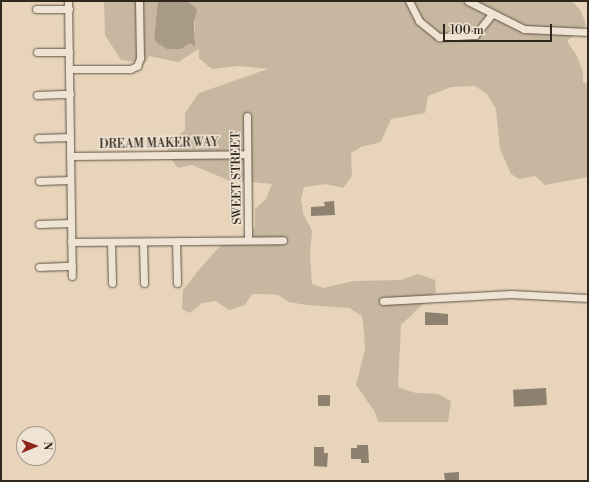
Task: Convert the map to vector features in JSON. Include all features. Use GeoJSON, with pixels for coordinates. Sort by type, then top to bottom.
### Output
{"type":"FeatureCollection","features":[{"type":"Feature","properties":{"kind":"street"},"geometry":{"type":"LineString","coordinates":[[68,1],[70,223],[72,276]]}},
{"type":"Feature","properties":{"kind":"street"},"geometry":{"type":"LineString","coordinates":[[69,69],[130,69],[137,66],[140,58],[139,1]]}},
{"type":"Feature","properties":{"kind":"street"},"geometry":{"type":"LineString","coordinates":[[409,1],[419,21],[439,37],[475,35],[492,14]]}},
{"type":"Feature","properties":{"kind":"street"},"geometry":{"type":"LineString","coordinates":[[468,1],[492,14],[524,28],[588,32]]}},
{"type":"Feature","properties":{"kind":"street"},"geometry":{"type":"LineString","coordinates":[[36,9],[69,9]]}},
{"type":"Feature","properties":{"kind":"street"},"geometry":{"type":"LineString","coordinates":[[37,52],[69,52]]}},
{"type":"Feature","properties":{"kind":"street"},"geometry":{"type":"LineString","coordinates":[[37,95],[70,94]]}},
{"type":"Feature","properties":{"kind":"street","name":"SWEET STREET"},"geometry":{"type":"LineString","coordinates":[[247,116],[248,240]]}},
{"type":"Feature","properties":{"kind":"street"},"geometry":{"type":"LineString","coordinates":[[38,138],[70,137]]}},
{"type":"Feature","properties":{"kind":"street","name":"DREAM MAKER WAY"},"geometry":{"type":"LineString","coordinates":[[70,156],[247,154]]}},
{"type":"Feature","properties":{"kind":"street"},"geometry":{"type":"LineString","coordinates":[[39,181],[70,180]]}},
{"type":"Feature","properties":{"kind":"street"},"geometry":{"type":"LineString","coordinates":[[39,224],[70,223]]}},
{"type":"Feature","properties":{"kind":"street"},"geometry":{"type":"LineString","coordinates":[[71,242],[283,240]]}},
{"type":"Feature","properties":{"kind":"street"},"geometry":{"type":"LineString","coordinates":[[176,241],[177,283]]}},
{"type":"Feature","properties":{"kind":"street"},"geometry":{"type":"LineString","coordinates":[[111,242],[112,283]]}},
{"type":"Feature","properties":{"kind":"street"},"geometry":{"type":"LineString","coordinates":[[143,242],[144,283]]}},
{"type":"Feature","properties":{"kind":"street"},"geometry":{"type":"LineString","coordinates":[[39,267],[72,266]]}},
{"type":"Feature","properties":{"kind":"street"},"geometry":{"type":"LineString","coordinates":[[383,301],[511,294],[588,298]]}},
{"type":"Feature","properties":{"kind":"shaded area"},"geometry":{"type":"Polygon","coordinates":[[[104,1],[158,1],[154,38],[156,42],[170,49],[181,49],[195,39],[195,7],[187,1],[572,1],[581,11],[586,25],[567,41],[577,56],[583,72],[583,82],[588,84],[588,177],[545,185],[535,176],[519,179],[511,174],[500,149],[496,109],[487,94],[475,86],[451,87],[428,96],[425,113],[391,119],[381,142],[361,147],[351,153],[352,176],[343,188],[326,184],[304,187],[301,199],[303,213],[312,231],[310,253],[312,284],[323,288],[354,281],[401,280],[418,274],[435,280],[436,292],[401,325],[398,387],[416,393],[438,394],[451,401],[448,422],[378,422],[375,412],[356,385],[365,349],[364,333],[362,316],[349,308],[306,305],[289,302],[278,295],[252,294],[245,305],[229,310],[216,301],[202,303],[190,313],[182,309],[183,290],[222,244],[236,242],[255,228],[255,209],[266,199],[272,184],[228,180],[192,165],[178,168],[166,153],[171,142],[185,130],[185,113],[199,93],[268,69],[239,66],[212,69],[199,58],[199,49],[178,62],[149,56],[145,63],[121,60],[105,35],[104,1]]]}},
{"type":"Feature","properties":{"kind":"shaded area"},"geometry":{"type":"Polygon","coordinates":[[[158,1],[187,1],[195,7],[197,10],[194,22],[195,47],[190,43],[181,49],[167,49],[156,42],[154,38],[158,1]]]}},
{"type":"Feature","properties":{"kind":"building"},"geometry":{"type":"Polygon","coordinates":[[[334,201],[335,215],[311,216],[311,207],[325,206],[324,202],[334,201]]]}},
{"type":"Feature","properties":{"kind":"building"},"geometry":{"type":"Polygon","coordinates":[[[425,312],[448,314],[448,325],[425,325],[425,312]]]}},
{"type":"Feature","properties":{"kind":"building"},"geometry":{"type":"Polygon","coordinates":[[[546,388],[547,405],[514,407],[513,390],[546,388]]]}},
{"type":"Feature","properties":{"kind":"building"},"geometry":{"type":"Polygon","coordinates":[[[318,395],[330,395],[330,406],[318,406],[318,395]]]}},
{"type":"Feature","properties":{"kind":"building"},"geometry":{"type":"Polygon","coordinates":[[[357,445],[368,445],[369,463],[361,463],[361,459],[351,459],[351,448],[357,448],[357,445]]]}},
{"type":"Feature","properties":{"kind":"building"},"geometry":{"type":"Polygon","coordinates":[[[314,447],[324,447],[324,453],[328,453],[327,467],[314,466],[314,447]]]}},
{"type":"Feature","properties":{"kind":"building"},"geometry":{"type":"Polygon","coordinates":[[[459,472],[459,481],[445,481],[444,473],[459,472]]]}}]}
